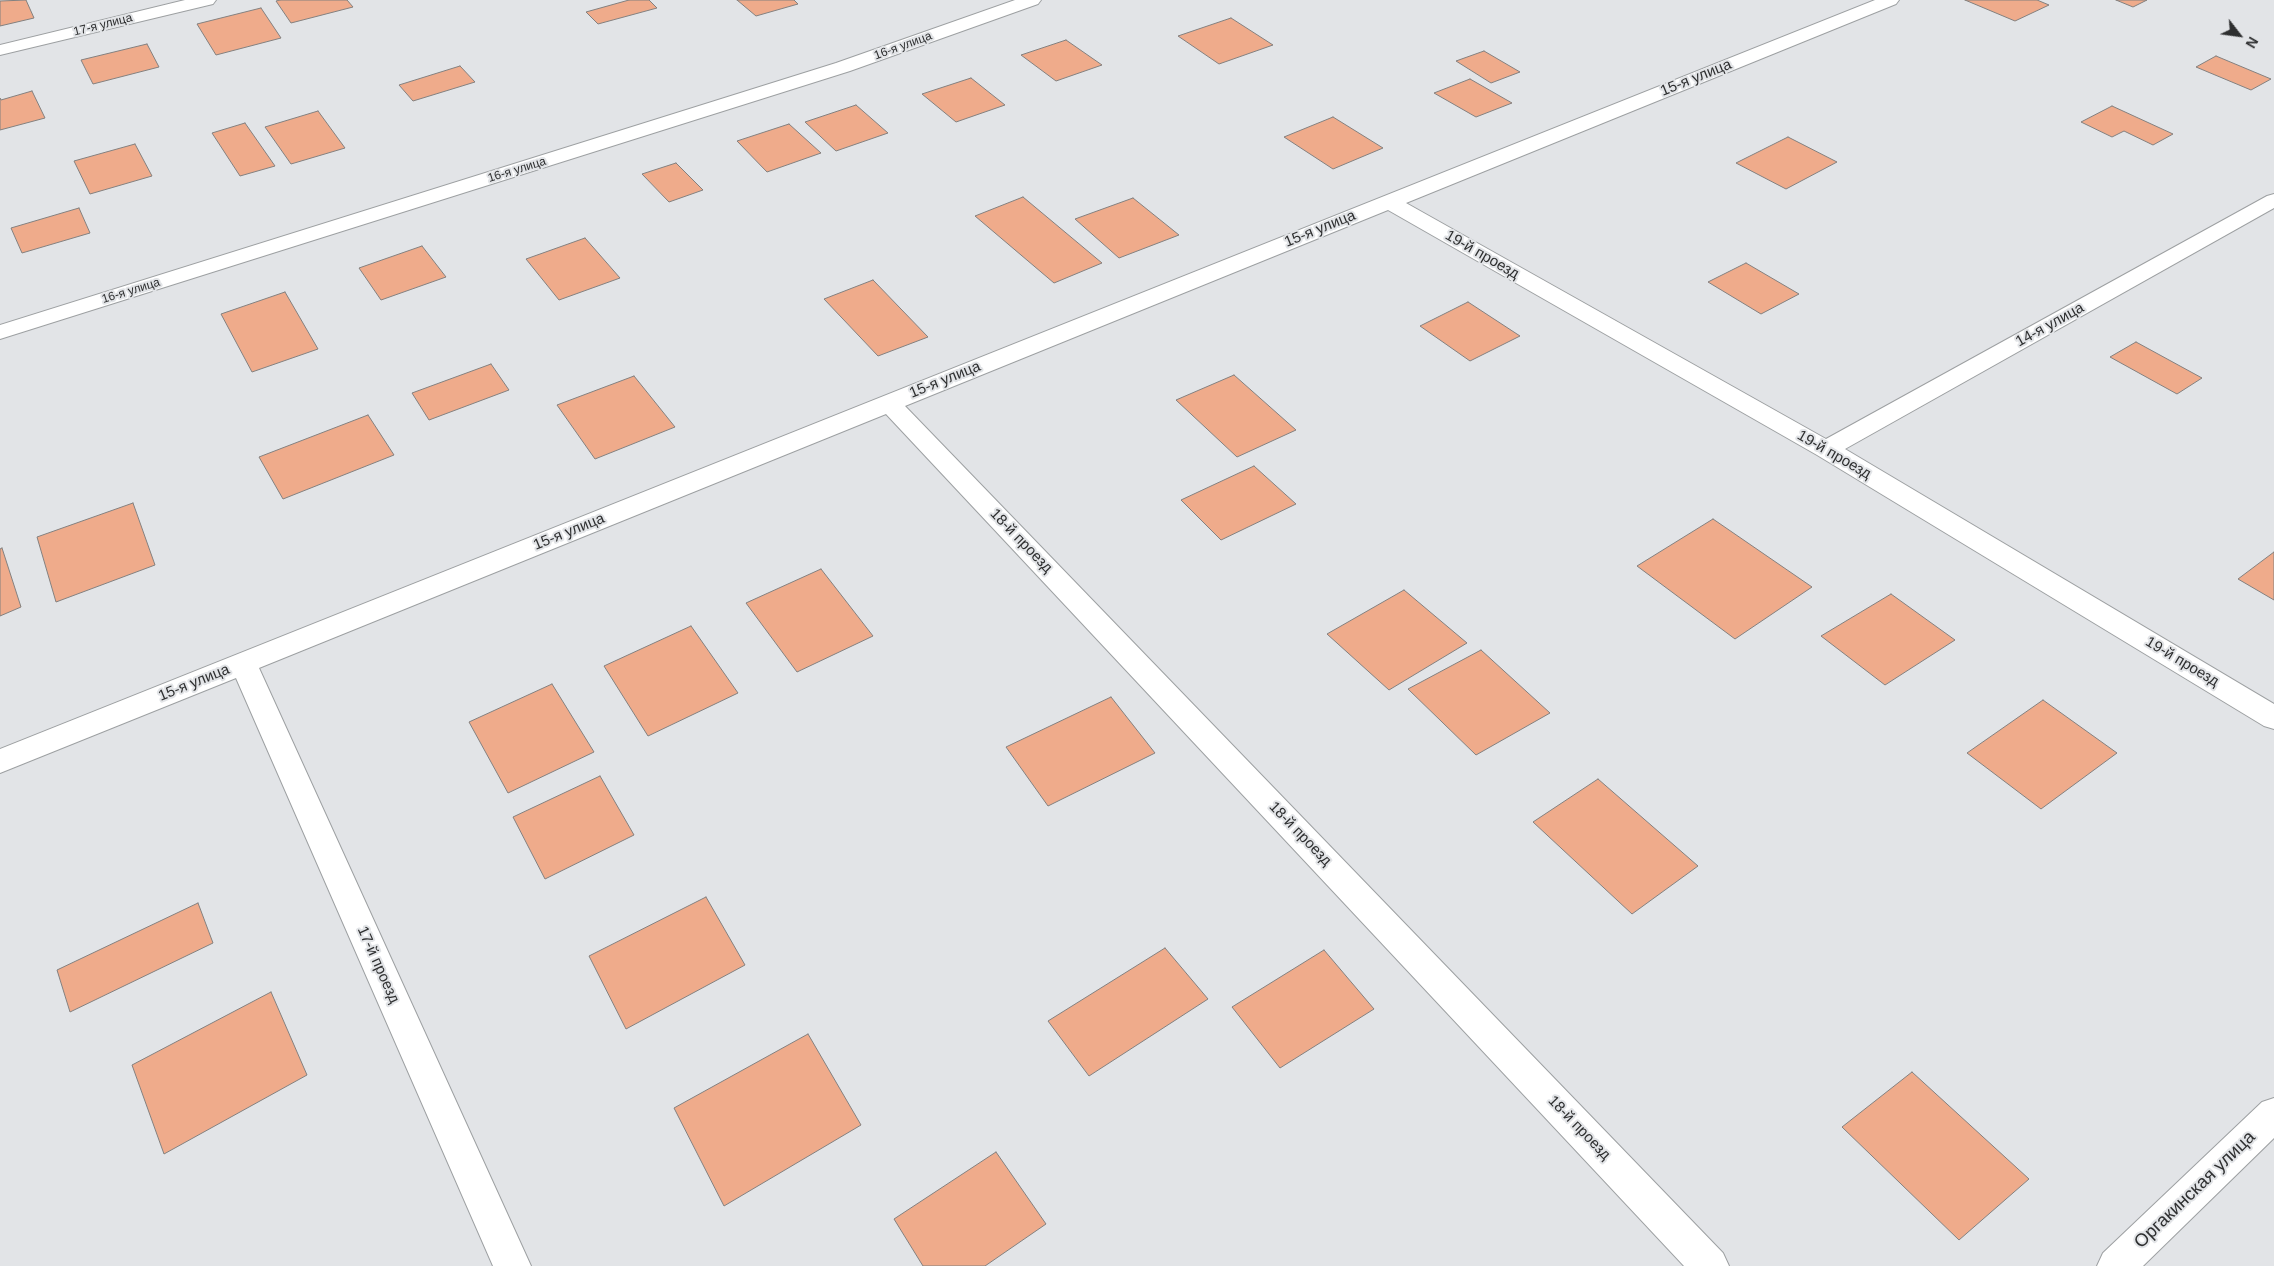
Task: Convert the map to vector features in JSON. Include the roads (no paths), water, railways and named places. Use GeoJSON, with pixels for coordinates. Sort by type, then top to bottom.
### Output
{"type":"FeatureCollection","features":[{"type":"Feature","properties":{"kind":"street","name":"17-я улица"},"geometry":{"type":"LineString","coordinates":[[0,50],[207,0]]}},
{"type":"Feature","properties":{"kind":"street","name":"16-я улица"},"geometry":{"type":"LineString","coordinates":[[0,332],[843,67],[1032,0]]}},
{"type":"Feature","properties":{"kind":"street","name":"15-я улица"},"geometry":{"type":"LineString","coordinates":[[0,761],[1889,0]]}},
{"type":"Feature","properties":{"kind":"street","name":"14-я улица"},"geometry":{"type":"LineString","coordinates":[[1826,449],[2274,200]]}},
{"type":"Feature","properties":{"kind":"street","name":"19-й проезд"},"geometry":{"type":"LineString","coordinates":[[1389,202],[1826,449],[2274,718]]}},
{"type":"Feature","properties":{"kind":"street","name":"18-й проезд"},"geometry":{"type":"LineString","coordinates":[[889,403],[1710,1266]]}},
{"type":"Feature","properties":{"kind":"street","name":"17-й проезд"},"geometry":{"type":"LineString","coordinates":[[243,663],[512,1266]]}},
{"type":"Feature","properties":{"kind":"street","name":"Оргакинская улица"},"geometry":{"type":"LineString","coordinates":[[2116,1266],[2274,1114]]}}]}
